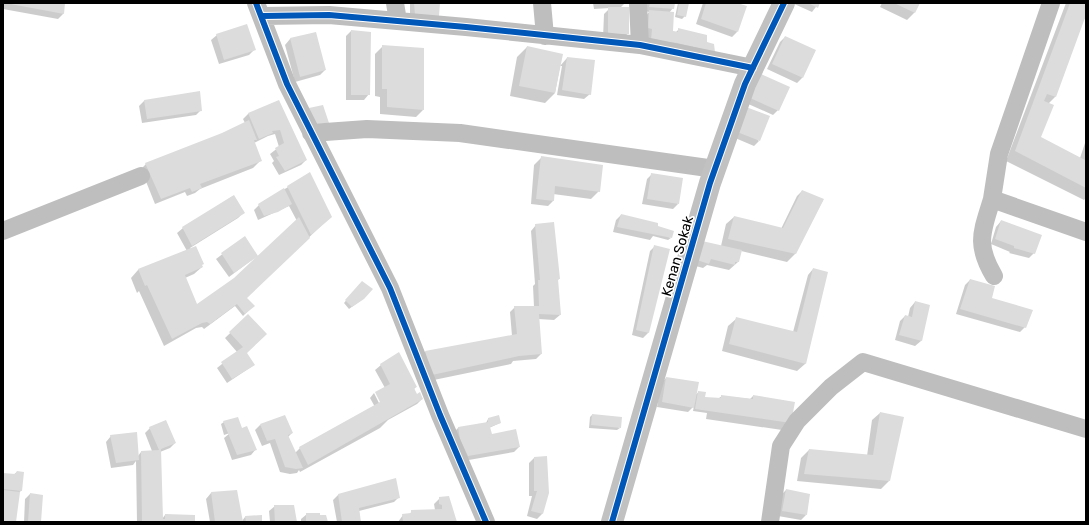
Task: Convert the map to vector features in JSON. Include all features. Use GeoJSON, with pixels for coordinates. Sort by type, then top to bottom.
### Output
{"type":"FeatureCollection","features":[{"type":"Feature","properties":{"kind":"street"},"geometry":{"type":"LineString","coordinates":[[395,3],[398,21]]}},
{"type":"Feature","properties":{"kind":"street"},"geometry":{"type":"LineString","coordinates":[[542,3],[545,36]]}},
{"type":"Feature","properties":{"kind":"street"},"geometry":{"type":"LineString","coordinates":[[638,3],[640,45]]}},
{"type":"Feature","properties":{"kind":"street","name":"Kenan Sokak"},"geometry":{"type":"LineString","coordinates":[[612,522],[715,169],[745,84],[784,3]]}},
{"type":"Feature","properties":{"kind":"street"},"geometry":{"type":"LineString","coordinates":[[994,276],[983,251],[982,233],[992,199],[999,154],[1051,3]]}},
{"type":"Feature","properties":{"kind":"street"},"geometry":{"type":"LineString","coordinates":[[486,522],[440,415],[390,288],[287,84],[259,10],[398,21],[640,45],[753,68]]}},
{"type":"Feature","properties":{"kind":"street"},"geometry":{"type":"LineString","coordinates":[[311,133],[367,129],[460,133],[715,169]]}},
{"type":"Feature","properties":{"kind":"street"},"geometry":{"type":"LineString","coordinates":[[3,231],[141,176]]}},
{"type":"Feature","properties":{"kind":"street"},"geometry":{"type":"LineString","coordinates":[[992,199],[1086,232]]}},
{"type":"Feature","properties":{"kind":"street"},"geometry":{"type":"LineString","coordinates":[[770,522],[781,446],[797,421],[830,387],[863,362],[1086,429]]}},
{"type":"Feature","properties":{"kind":"building"},"geometry":{"type":"Polygon","coordinates":[[[5,3],[65,3],[64,14],[5,3]]]}},
{"type":"Feature","properties":{"kind":"building"},"geometry":{"type":"Polygon","coordinates":[[[414,3],[440,3],[439,16],[415,15],[414,3]]]}},
{"type":"Feature","properties":{"kind":"building"},"geometry":{"type":"Polygon","coordinates":[[[650,3],[675,3],[674,9],[649,7],[650,3]]]}},
{"type":"Feature","properties":{"kind":"building"},"geometry":{"type":"Polygon","coordinates":[[[679,3],[689,3],[686,17],[677,15],[679,3]]]}},
{"type":"Feature","properties":{"kind":"building"},"geometry":{"type":"Polygon","coordinates":[[[706,3],[737,3],[747,6],[738,32],[701,19],[706,3]]]}},
{"type":"Feature","properties":{"kind":"building"},"geometry":{"type":"Polygon","coordinates":[[[808,3],[820,3],[818,8],[808,3]]]}},
{"type":"Feature","properties":{"kind":"building"},"geometry":{"type":"Polygon","coordinates":[[[894,3],[920,3],[915,13],[894,3]]]}},
{"type":"Feature","properties":{"kind":"building"},"geometry":{"type":"Polygon","coordinates":[[[1070,3],[1086,3],[1086,15],[1056,97],[1047,94],[1044,101],[1054,105],[1041,137],[1085,160],[1086,157],[1086,188],[1015,151],[1070,3]]]}},
{"type":"Feature","properties":{"kind":"building"},"geometry":{"type":"Polygon","coordinates":[[[608,7],[629,7],[629,34],[608,34],[608,7]]]}},
{"type":"Feature","properties":{"kind":"building"},"geometry":{"type":"Polygon","coordinates":[[[649,10],[674,12],[673,31],[678,32],[678,28],[707,35],[707,42],[714,44],[715,52],[677,43],[651,40],[652,29],[648,28],[649,10]]]}},
{"type":"Feature","properties":{"kind":"building"},"geometry":{"type":"Polygon","coordinates":[[[247,24],[256,50],[224,60],[216,34],[247,24]]]}},
{"type":"Feature","properties":{"kind":"building"},"geometry":{"type":"Polygon","coordinates":[[[351,30],[371,32],[370,95],[351,95],[351,30]]]}},
{"type":"Feature","properties":{"kind":"building"},"geometry":{"type":"Polygon","coordinates":[[[316,32],[326,70],[300,77],[290,38],[316,32]]]}},
{"type":"Feature","properties":{"kind":"building"},"geometry":{"type":"Polygon","coordinates":[[[785,36],[816,50],[803,78],[772,64],[785,36]]]}},
{"type":"Feature","properties":{"kind":"building"},"geometry":{"type":"Polygon","coordinates":[[[382,45],[424,48],[424,110],[387,107],[387,89],[382,89],[382,45]]]}},
{"type":"Feature","properties":{"kind":"building"},"geometry":{"type":"Polygon","coordinates":[[[527,46],[563,54],[555,93],[519,86],[527,46]]]}},
{"type":"Feature","properties":{"kind":"building"},"geometry":{"type":"Polygon","coordinates":[[[567,57],[595,60],[591,95],[562,90],[567,57]]]}},
{"type":"Feature","properties":{"kind":"building"},"geometry":{"type":"Polygon","coordinates":[[[761,74],[790,87],[779,111],[750,98],[761,74]]]}},
{"type":"Feature","properties":{"kind":"building"},"geometry":{"type":"Polygon","coordinates":[[[200,91],[202,111],[147,119],[144,100],[200,91]]]}},
{"type":"Feature","properties":{"kind":"building"},"geometry":{"type":"Polygon","coordinates":[[[279,100],[307,160],[285,171],[276,157],[279,156],[275,148],[284,143],[280,130],[272,131],[273,133],[259,139],[248,113],[279,100]]]}},
{"type":"Feature","properties":{"kind":"building"},"geometry":{"type":"Polygon","coordinates":[[[323,105],[329,123],[314,124],[309,108],[323,105]]]}},
{"type":"Feature","properties":{"kind":"building"},"geometry":{"type":"Polygon","coordinates":[[[746,107],[770,116],[760,141],[732,130],[746,107]]]}},
{"type":"Feature","properties":{"kind":"building"},"geometry":{"type":"Polygon","coordinates":[[[249,120],[257,140],[254,140],[262,161],[200,184],[202,188],[192,192],[190,188],[161,199],[145,163],[222,133],[249,120]]]}},
{"type":"Feature","properties":{"kind":"building"},"geometry":{"type":"Polygon","coordinates":[[[541,156],[603,165],[600,192],[555,186],[554,201],[536,199],[541,156]]]}},
{"type":"Feature","properties":{"kind":"building"},"geometry":{"type":"Polygon","coordinates":[[[310,172],[332,217],[311,235],[287,186],[310,172]]]}},
{"type":"Feature","properties":{"kind":"building"},"geometry":{"type":"Polygon","coordinates":[[[651,173],[683,178],[679,204],[647,199],[651,173]]]}},
{"type":"Feature","properties":{"kind":"building"},"geometry":{"type":"Polygon","coordinates":[[[284,188],[292,204],[278,212],[264,216],[258,204],[284,188]]]}},
{"type":"Feature","properties":{"kind":"building"},"geometry":{"type":"Polygon","coordinates":[[[802,190],[824,199],[796,254],[728,239],[734,216],[783,228],[802,190]]]}},
{"type":"Feature","properties":{"kind":"building"},"geometry":{"type":"Polygon","coordinates":[[[234,195],[245,213],[192,246],[182,227],[234,195]]]}},
{"type":"Feature","properties":{"kind":"building"},"geometry":{"type":"Polygon","coordinates":[[[621,214],[658,223],[658,226],[674,231],[672,238],[617,227],[621,214]]]}},
{"type":"Feature","properties":{"kind":"building"},"geometry":{"type":"Polygon","coordinates":[[[299,217],[310,238],[247,298],[255,306],[245,314],[237,304],[210,324],[207,322],[202,323],[172,339],[138,269],[196,246],[204,264],[202,265],[203,267],[185,275],[197,304],[234,278],[299,217]]]}},
{"type":"Feature","properties":{"kind":"building"},"geometry":{"type":"Polygon","coordinates":[[[1001,220],[1042,235],[1035,254],[1014,248],[1014,246],[995,239],[1001,220]]]}},
{"type":"Feature","properties":{"kind":"building"},"geometry":{"type":"Polygon","coordinates":[[[554,222],[560,279],[558,279],[561,315],[539,314],[542,354],[519,356],[432,375],[425,351],[517,334],[514,306],[539,306],[538,280],[540,280],[535,224],[554,222]]]}},
{"type":"Feature","properties":{"kind":"building"},"geometry":{"type":"Polygon","coordinates":[[[245,236],[258,256],[234,273],[221,253],[245,236]]]}},
{"type":"Feature","properties":{"kind":"building"},"geometry":{"type":"Polygon","coordinates":[[[702,241],[742,250],[739,262],[735,262],[735,265],[711,259],[709,264],[697,260],[702,241]]]}},
{"type":"Feature","properties":{"kind":"building"},"geometry":{"type":"Polygon","coordinates":[[[654,245],[670,249],[649,333],[636,330],[654,245]]]}},
{"type":"Feature","properties":{"kind":"building"},"geometry":{"type":"Polygon","coordinates":[[[813,268],[828,272],[806,364],[729,344],[736,317],[797,332],[813,268]]]}},
{"type":"Feature","properties":{"kind":"building"},"geometry":{"type":"Polygon","coordinates":[[[970,279],[995,286],[992,298],[1033,310],[1026,328],[960,309],[970,279]]]}},
{"type":"Feature","properties":{"kind":"building"},"geometry":{"type":"Polygon","coordinates":[[[362,281],[373,289],[364,299],[352,307],[345,300],[362,281]]]}},
{"type":"Feature","properties":{"kind":"building"},"geometry":{"type":"Polygon","coordinates":[[[915,301],[930,305],[922,341],[899,335],[905,315],[912,317],[915,301]]]}},
{"type":"Feature","properties":{"kind":"building"},"geometry":{"type":"Polygon","coordinates":[[[248,314],[267,334],[247,353],[255,365],[232,379],[221,362],[243,347],[229,332],[248,314]]]}},
{"type":"Feature","properties":{"kind":"building"},"geometry":{"type":"Polygon","coordinates":[[[399,352],[417,387],[414,388],[417,394],[420,392],[423,399],[308,465],[299,447],[380,402],[375,392],[390,384],[380,364],[399,352]]]}},
{"type":"Feature","properties":{"kind":"building"},"geometry":{"type":"Polygon","coordinates":[[[666,377],[699,382],[694,408],[662,402],[666,377]]]}},
{"type":"Feature","properties":{"kind":"building"},"geometry":{"type":"Polygon","coordinates":[[[698,391],[706,392],[705,397],[721,398],[721,395],[753,399],[753,395],[795,402],[791,423],[695,409],[698,391]]]}},
{"type":"Feature","properties":{"kind":"building"},"geometry":{"type":"Polygon","coordinates":[[[880,412],[904,417],[890,481],[804,474],[809,449],[873,455],[880,412]]]}},
{"type":"Feature","properties":{"kind":"building"},"geometry":{"type":"Polygon","coordinates":[[[592,414],[622,417],[621,428],[591,425],[592,414]]]}},
{"type":"Feature","properties":{"kind":"building"},"geometry":{"type":"Polygon","coordinates":[[[285,415],[293,433],[288,435],[303,468],[296,469],[285,467],[275,439],[267,441],[260,424],[285,415]]]}},
{"type":"Feature","properties":{"kind":"building"},"geometry":{"type":"Polygon","coordinates":[[[499,415],[501,423],[490,427],[492,434],[516,429],[520,447],[468,456],[460,439],[458,427],[488,422],[488,418],[499,415]]]}},
{"type":"Feature","properties":{"kind":"building"},"geometry":{"type":"Polygon","coordinates":[[[238,417],[242,428],[247,426],[257,450],[237,455],[223,421],[238,417]]]}},
{"type":"Feature","properties":{"kind":"building"},"geometry":{"type":"Polygon","coordinates":[[[166,420],[176,443],[161,449],[163,519],[165,519],[165,514],[195,515],[195,522],[142,522],[141,451],[159,450],[149,427],[166,420]]]}},
{"type":"Feature","properties":{"kind":"building"},"geometry":{"type":"Polygon","coordinates":[[[137,432],[139,460],[116,463],[110,435],[137,432]]]}},
{"type":"Feature","properties":{"kind":"building"},"geometry":{"type":"Polygon","coordinates":[[[547,456],[549,493],[543,514],[531,511],[537,491],[534,491],[534,457],[547,456]]]}},
{"type":"Feature","properties":{"kind":"building"},"geometry":{"type":"Polygon","coordinates":[[[17,471],[24,472],[22,491],[3,489],[3,473],[15,474],[17,471]]]}},
{"type":"Feature","properties":{"kind":"building"},"geometry":{"type":"Polygon","coordinates":[[[396,478],[400,498],[359,508],[361,522],[342,522],[338,494],[396,478]]]}},
{"type":"Feature","properties":{"kind":"building"},"geometry":{"type":"Polygon","coordinates":[[[786,489],[810,494],[807,515],[782,511],[786,489]]]}},
{"type":"Feature","properties":{"kind":"building"},"geometry":{"type":"Polygon","coordinates":[[[3,490],[20,492],[16,522],[3,521],[3,490]]]}},
{"type":"Feature","properties":{"kind":"building"},"geometry":{"type":"Polygon","coordinates":[[[237,490],[243,522],[215,522],[211,492],[237,490]]]}},
{"type":"Feature","properties":{"kind":"building"},"geometry":{"type":"Polygon","coordinates":[[[30,493],[43,495],[41,522],[28,522],[30,493]]]}},
{"type":"Feature","properties":{"kind":"building"},"geometry":{"type":"Polygon","coordinates":[[[449,496],[457,522],[403,522],[402,514],[411,513],[411,510],[442,509],[442,505],[439,504],[439,497],[449,496]]]}},
{"type":"Feature","properties":{"kind":"building"},"geometry":{"type":"Polygon","coordinates":[[[274,505],[294,505],[297,522],[275,522],[274,505]]]}},
{"type":"Feature","properties":{"kind":"building"},"geometry":{"type":"Polygon","coordinates":[[[306,513],[320,513],[320,515],[326,515],[328,522],[306,522],[306,513]]]}},
{"type":"Feature","properties":{"kind":"building"},"geometry":{"type":"Polygon","coordinates":[[[262,515],[262,522],[246,522],[245,516],[262,515]]]}},
{"type":"Feature","properties":{"kind":"cycle path"},"geometry":{"type":"LineString","coordinates":[[256,3],[287,84],[390,288],[440,415],[486,522]]}},
{"type":"Feature","properties":{"kind":"cycle path"},"geometry":{"type":"LineString","coordinates":[[612,522],[710,183],[745,84],[784,3]]}},
{"type":"Feature","properties":{"kind":"cycle path"},"geometry":{"type":"LineString","coordinates":[[262,16],[329,15],[466,27],[640,45],[753,68]]}}]}
